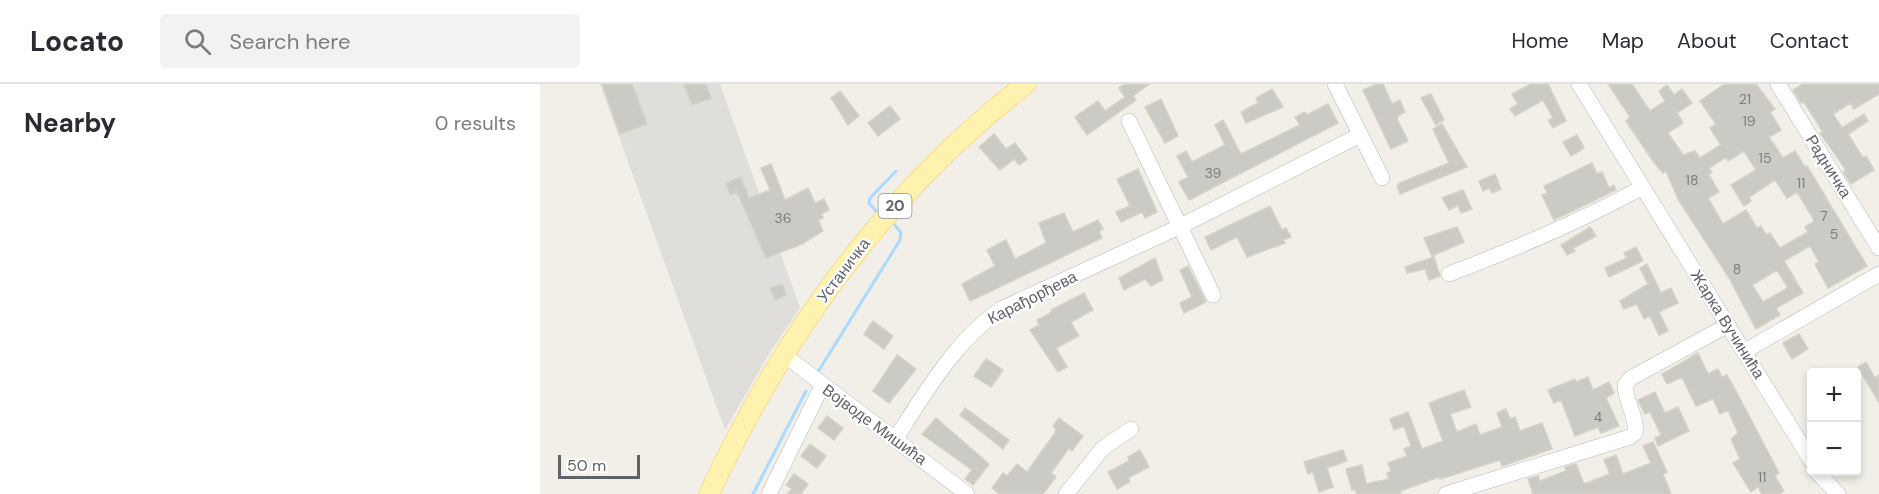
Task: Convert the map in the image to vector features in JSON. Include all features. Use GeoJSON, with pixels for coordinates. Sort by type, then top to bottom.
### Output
{"type":"FeatureCollection","features":[{"type":"Feature","properties":{"kind":"main road","name":"Устаничка"},"geometry":{"type":"LineString","coordinates":[[709,494],[741,426],[783,354],[829,286],[871,232],[960,141],[1026,84]]}},
{"type":"Feature","properties":{"kind":"street"},"geometry":{"type":"LineString","coordinates":[[1335,84],[1382,178]]}},
{"type":"Feature","properties":{"kind":"street","name":"Жарка Вучинића"},"geometry":{"type":"LineString","coordinates":[[1579,84],[1807,454]]}},
{"type":"Feature","properties":{"kind":"street","name":"Радничка"},"geometry":{"type":"LineString","coordinates":[[1778,84],[1879,248]]}},
{"type":"Feature","properties":{"kind":"street"},"geometry":{"type":"LineString","coordinates":[[1129,121],[1213,295]]}},
{"type":"Feature","properties":{"kind":"street","name":"Карађорђева"},"geometry":{"type":"LineString","coordinates":[[896,438],[930,386],[980,323],[1001,309],[1181,226],[1360,135]]}},
{"type":"Feature","properties":{"kind":"street"},"geometry":{"type":"LineString","coordinates":[[1449,274],[1508,251],[1643,187]]}},
{"type":"Feature","properties":{"kind":"street"},"geometry":{"type":"LineString","coordinates":[[1745,351],[1879,274]]}},
{"type":"Feature","properties":{"kind":"street"},"geometry":{"type":"LineString","coordinates":[[1446,494],[1630,437],[1635,433],[1636,426],[1625,393],[1625,385],[1631,378],[1728,326]]}},
{"type":"Feature","properties":{"kind":"street","name":"Војводе Мишића"},"geometry":{"type":"LineString","coordinates":[[783,354],[822,386],[896,438],[967,494]]}},
{"type":"Feature","properties":{"kind":"street"},"geometry":{"type":"LineString","coordinates":[[769,494],[822,386]]}},
{"type":"Feature","properties":{"kind":"street"},"geometry":{"type":"LineString","coordinates":[[1066,494],[1103,448],[1131,429]]}},
{"type":"Feature","properties":{"kind":"street"},"geometry":{"type":"LineString","coordinates":[[1822,476],[1834,492]]}},
{"type":"Feature","properties":{"kind":"shaded area"},"geometry":{"type":"Polygon","coordinates":[[[600,84],[720,84],[800,308],[772,349],[725,430],[600,84]]]}},
{"type":"Feature","properties":{"kind":"building"},"geometry":{"type":"Polygon","coordinates":[[[602,84],[632,84],[647,124],[620,134],[602,84]]]}},
{"type":"Feature","properties":{"kind":"building"},"geometry":{"type":"Polygon","coordinates":[[[684,84],[706,84],[711,98],[692,105],[684,84]]]}},
{"type":"Feature","properties":{"kind":"building"},"geometry":{"type":"Polygon","coordinates":[[[1125,84],[1149,84],[1133,96],[1136,100],[1087,135],[1075,117],[1098,101],[1105,111],[1125,97],[1119,88],[1125,84]]]}},
{"type":"Feature","properties":{"kind":"building"},"geometry":{"type":"Polygon","coordinates":[[[1376,84],[1383,84],[1392,104],[1400,100],[1405,112],[1397,119],[1408,141],[1391,149],[1363,90],[1376,84]]]}},
{"type":"Feature","properties":{"kind":"building"},"geometry":{"type":"Polygon","coordinates":[[[1531,84],[1548,84],[1566,121],[1553,128],[1548,120],[1553,118],[1543,100],[1515,116],[1510,109],[1518,104],[1512,94],[1531,84]]]}},
{"type":"Feature","properties":{"kind":"building"},"geometry":{"type":"Polygon","coordinates":[[[1608,84],[1632,84],[1650,111],[1665,101],[1659,91],[1667,85],[1674,95],[1682,89],[1692,103],[1677,113],[1683,123],[1668,133],[1683,155],[1695,151],[1700,158],[1721,145],[1710,128],[1716,124],[1700,101],[1725,84],[1756,84],[1775,109],[1770,112],[1781,130],[1769,137],[1783,158],[1795,151],[1805,167],[1807,166],[1867,266],[1828,288],[1815,264],[1819,262],[1810,246],[1784,261],[1803,293],[1776,308],[1780,315],[1756,329],[1729,278],[1678,199],[1666,171],[1663,173],[1655,164],[1626,121],[1630,117],[1608,84]],[[1744,151],[1728,161],[1726,157],[1709,168],[1712,172],[1709,175],[1719,192],[1708,198],[1723,224],[1746,210],[1757,228],[1761,226],[1766,235],[1770,233],[1780,248],[1808,232],[1805,227],[1814,221],[1813,218],[1797,192],[1787,198],[1775,180],[1749,197],[1751,201],[1744,206],[1731,185],[1756,170],[1744,151]],[[1777,270],[1752,285],[1763,302],[1788,288],[1777,270]]]}},
{"type":"Feature","properties":{"kind":"building"},"geometry":{"type":"Polygon","coordinates":[[[1803,84],[1879,84],[1879,94],[1854,109],[1850,103],[1833,114],[1842,128],[1864,114],[1868,121],[1848,134],[1863,158],[1866,156],[1874,170],[1851,184],[1843,172],[1846,170],[1820,133],[1823,132],[1804,102],[1801,103],[1793,90],[1803,84]]]}},
{"type":"Feature","properties":{"kind":"building"},"geometry":{"type":"Polygon","coordinates":[[[1272,89],[1283,107],[1246,123],[1241,112],[1258,103],[1256,98],[1272,89]]]}},
{"type":"Feature","properties":{"kind":"building"},"geometry":{"type":"Polygon","coordinates":[[[840,91],[859,116],[848,125],[831,98],[840,91]]]}},
{"type":"Feature","properties":{"kind":"building"},"geometry":{"type":"Polygon","coordinates":[[[1431,94],[1444,120],[1436,125],[1421,98],[1431,94]]]}},
{"type":"Feature","properties":{"kind":"building"},"geometry":{"type":"Polygon","coordinates":[[[1161,99],[1178,136],[1165,143],[1145,107],[1161,99]]]}},
{"type":"Feature","properties":{"kind":"building"},"geometry":{"type":"Polygon","coordinates":[[[1328,104],[1338,123],[1189,200],[1179,182],[1188,177],[1177,156],[1186,151],[1192,162],[1225,145],[1215,125],[1223,120],[1241,154],[1300,125],[1295,117],[1305,112],[1307,115],[1328,104]]]}},
{"type":"Feature","properties":{"kind":"building"},"geometry":{"type":"Polygon","coordinates":[[[890,106],[900,119],[878,136],[868,123],[890,106]]]}},
{"type":"Feature","properties":{"kind":"building"},"geometry":{"type":"Polygon","coordinates":[[[1442,124],[1467,167],[1400,194],[1397,186],[1400,183],[1449,163],[1433,129],[1442,124]]]}},
{"type":"Feature","properties":{"kind":"building"},"geometry":{"type":"Polygon","coordinates":[[[994,134],[1006,149],[1015,143],[1027,159],[1019,165],[1014,159],[1000,170],[979,147],[994,134]]]}},
{"type":"Feature","properties":{"kind":"building"},"geometry":{"type":"Polygon","coordinates":[[[1577,135],[1584,148],[1571,156],[1563,142],[1577,135]]]}},
{"type":"Feature","properties":{"kind":"building"},"geometry":{"type":"Polygon","coordinates":[[[1592,163],[1597,174],[1602,172],[1609,188],[1614,185],[1616,190],[1554,220],[1542,195],[1547,193],[1544,186],[1592,163]]]}},
{"type":"Feature","properties":{"kind":"building"},"geometry":{"type":"Polygon","coordinates":[[[771,164],[785,200],[808,188],[815,203],[824,199],[829,210],[821,214],[823,218],[818,220],[823,231],[802,244],[766,258],[737,192],[730,195],[726,183],[741,177],[749,198],[770,190],[761,168],[771,164]]]}},
{"type":"Feature","properties":{"kind":"building"},"geometry":{"type":"Polygon","coordinates":[[[1138,169],[1157,212],[1145,218],[1142,212],[1121,222],[1116,212],[1130,206],[1117,179],[1138,169]]]}},
{"type":"Feature","properties":{"kind":"building"},"geometry":{"type":"Polygon","coordinates":[[[1495,174],[1501,189],[1492,193],[1489,188],[1483,191],[1479,181],[1495,174]]]}},
{"type":"Feature","properties":{"kind":"building"},"geometry":{"type":"Polygon","coordinates":[[[1463,190],[1472,209],[1461,213],[1458,205],[1449,210],[1442,198],[1463,190]]]}},
{"type":"Feature","properties":{"kind":"building"},"geometry":{"type":"Polygon","coordinates":[[[1270,206],[1282,230],[1286,228],[1291,237],[1283,240],[1285,243],[1247,257],[1237,237],[1211,250],[1205,237],[1270,206]]]}},
{"type":"Feature","properties":{"kind":"building"},"geometry":{"type":"Polygon","coordinates":[[[1064,213],[1073,232],[1098,220],[1103,229],[1099,231],[1102,238],[970,301],[962,284],[995,266],[987,250],[1006,240],[1015,259],[1046,243],[1039,223],[1064,213]]]}},
{"type":"Feature","properties":{"kind":"building"},"geometry":{"type":"Polygon","coordinates":[[[1457,227],[1464,242],[1432,256],[1424,238],[1457,227]]]}},
{"type":"Feature","properties":{"kind":"building"},"geometry":{"type":"Polygon","coordinates":[[[1590,227],[1596,236],[1573,248],[1575,251],[1567,255],[1561,245],[1590,227]]]}},
{"type":"Feature","properties":{"kind":"building"},"geometry":{"type":"Polygon","coordinates":[[[1636,247],[1643,261],[1609,277],[1605,268],[1627,258],[1624,253],[1636,247]]]}},
{"type":"Feature","properties":{"kind":"building"},"geometry":{"type":"Polygon","coordinates":[[[1434,257],[1440,276],[1429,280],[1425,269],[1407,273],[1405,267],[1434,257]]]}},
{"type":"Feature","properties":{"kind":"building"},"geometry":{"type":"Polygon","coordinates":[[[1155,258],[1163,280],[1151,286],[1145,279],[1124,290],[1119,278],[1155,258]]]}},
{"type":"Feature","properties":{"kind":"building"},"geometry":{"type":"Polygon","coordinates":[[[1647,264],[1661,293],[1671,288],[1678,303],[1659,312],[1668,331],[1659,335],[1650,316],[1644,319],[1637,304],[1624,309],[1620,301],[1648,284],[1640,268],[1647,264]]]}},
{"type":"Feature","properties":{"kind":"building"},"geometry":{"type":"Polygon","coordinates":[[[1188,266],[1206,302],[1184,313],[1180,303],[1192,297],[1180,270],[1188,266]]]}},
{"type":"Feature","properties":{"kind":"building"},"geometry":{"type":"Polygon","coordinates":[[[782,284],[786,295],[775,300],[770,288],[782,284]]]}},
{"type":"Feature","properties":{"kind":"building"},"geometry":{"type":"Polygon","coordinates":[[[1084,293],[1093,310],[1071,322],[1079,336],[1056,348],[1067,367],[1058,372],[1030,330],[1039,325],[1037,320],[1052,312],[1051,310],[1084,293]]]}},
{"type":"Feature","properties":{"kind":"building"},"geometry":{"type":"Polygon","coordinates":[[[873,321],[893,336],[884,349],[864,334],[873,321]]]}},
{"type":"Feature","properties":{"kind":"building"},"geometry":{"type":"Polygon","coordinates":[[[1799,334],[1808,349],[1792,359],[1783,343],[1799,334]]]}},
{"type":"Feature","properties":{"kind":"building"},"geometry":{"type":"Polygon","coordinates":[[[1698,353],[1708,374],[1718,369],[1722,377],[1727,375],[1779,473],[1775,476],[1784,491],[1779,494],[1762,494],[1758,487],[1751,492],[1733,463],[1740,459],[1731,439],[1738,433],[1728,410],[1720,414],[1713,399],[1696,406],[1682,377],[1667,384],[1662,374],[1698,353]]]}},
{"type":"Feature","properties":{"kind":"building"},"geometry":{"type":"Polygon","coordinates":[[[897,355],[916,369],[889,403],[873,391],[897,355]]]}},
{"type":"Feature","properties":{"kind":"building"},"geometry":{"type":"Polygon","coordinates":[[[986,359],[1003,370],[991,387],[974,376],[986,359]]]}},
{"type":"Feature","properties":{"kind":"building"},"geometry":{"type":"Polygon","coordinates":[[[1866,362],[1875,378],[1879,375],[1879,403],[1861,372],[1861,368],[1858,367],[1866,362]]]}},
{"type":"Feature","properties":{"kind":"building"},"geometry":{"type":"Polygon","coordinates":[[[1588,377],[1593,390],[1609,382],[1614,393],[1606,398],[1619,426],[1601,433],[1598,427],[1575,436],[1561,400],[1554,403],[1548,390],[1575,379],[1576,382],[1588,377]]]}},
{"type":"Feature","properties":{"kind":"building"},"geometry":{"type":"Polygon","coordinates":[[[1464,390],[1471,407],[1450,414],[1457,432],[1476,424],[1480,435],[1502,427],[1497,413],[1506,409],[1510,419],[1515,417],[1520,431],[1542,423],[1552,449],[1502,466],[1500,460],[1440,479],[1439,477],[1400,491],[1401,494],[1357,494],[1355,489],[1352,490],[1346,469],[1362,465],[1366,484],[1389,479],[1387,473],[1391,471],[1388,463],[1407,456],[1404,449],[1411,446],[1404,426],[1394,430],[1390,419],[1408,412],[1422,449],[1443,441],[1429,403],[1464,390]]]}},
{"type":"Feature","properties":{"kind":"building"},"geometry":{"type":"Polygon","coordinates":[[[1655,392],[1665,413],[1678,407],[1689,431],[1658,446],[1655,438],[1661,435],[1650,412],[1645,414],[1638,400],[1655,392]]]}},
{"type":"Feature","properties":{"kind":"building"},"geometry":{"type":"Polygon","coordinates":[[[965,408],[1009,440],[1003,449],[960,415],[965,408]]]}},
{"type":"Feature","properties":{"kind":"building"},"geometry":{"type":"Polygon","coordinates":[[[827,416],[843,428],[834,440],[818,428],[827,416]]]}},
{"type":"Feature","properties":{"kind":"building"},"geometry":{"type":"Polygon","coordinates":[[[936,418],[989,464],[973,485],[965,479],[972,470],[922,434],[936,418]]]}},
{"type":"Feature","properties":{"kind":"building"},"geometry":{"type":"Polygon","coordinates":[[[1059,418],[1083,436],[1072,451],[1069,448],[1051,473],[1056,477],[1043,494],[999,494],[992,488],[1003,473],[1007,476],[1017,464],[1027,472],[1055,433],[1056,429],[1053,426],[1059,418]]]}},
{"type":"Feature","properties":{"kind":"building"},"geometry":{"type":"Polygon","coordinates":[[[1653,442],[1667,472],[1663,474],[1671,494],[1533,494],[1528,479],[1538,476],[1540,481],[1566,471],[1565,467],[1576,464],[1584,484],[1610,474],[1604,460],[1616,455],[1623,474],[1651,463],[1643,446],[1653,442]]]}},
{"type":"Feature","properties":{"kind":"building"},"geometry":{"type":"Polygon","coordinates":[[[810,444],[826,456],[817,468],[801,456],[810,444]]]}},
{"type":"Feature","properties":{"kind":"building"},"geometry":{"type":"Polygon","coordinates":[[[1140,450],[1149,467],[1128,478],[1130,482],[1117,489],[1108,472],[1129,461],[1128,457],[1140,450]]]}},
{"type":"Feature","properties":{"kind":"building"},"geometry":{"type":"Polygon","coordinates":[[[1343,450],[1347,461],[1327,468],[1333,487],[1319,492],[1313,472],[1308,474],[1304,462],[1343,450]]]}},
{"type":"Feature","properties":{"kind":"building"},"geometry":{"type":"Polygon","coordinates":[[[794,474],[808,484],[801,494],[787,494],[792,489],[786,485],[794,474]]]}},
{"type":"Feature","properties":{"kind":"waterway"},"geometry":{"type":"LineString","coordinates":[[876,211],[869,203],[870,198],[896,171]]}},
{"type":"Feature","properties":{"kind":"waterway"},"geometry":{"type":"LineString","coordinates":[[816,375],[900,240],[901,233],[895,225]]}},
{"type":"Feature","properties":{"kind":"waterway"},"geometry":{"type":"LineString","coordinates":[[753,494],[806,391]]}}]}
